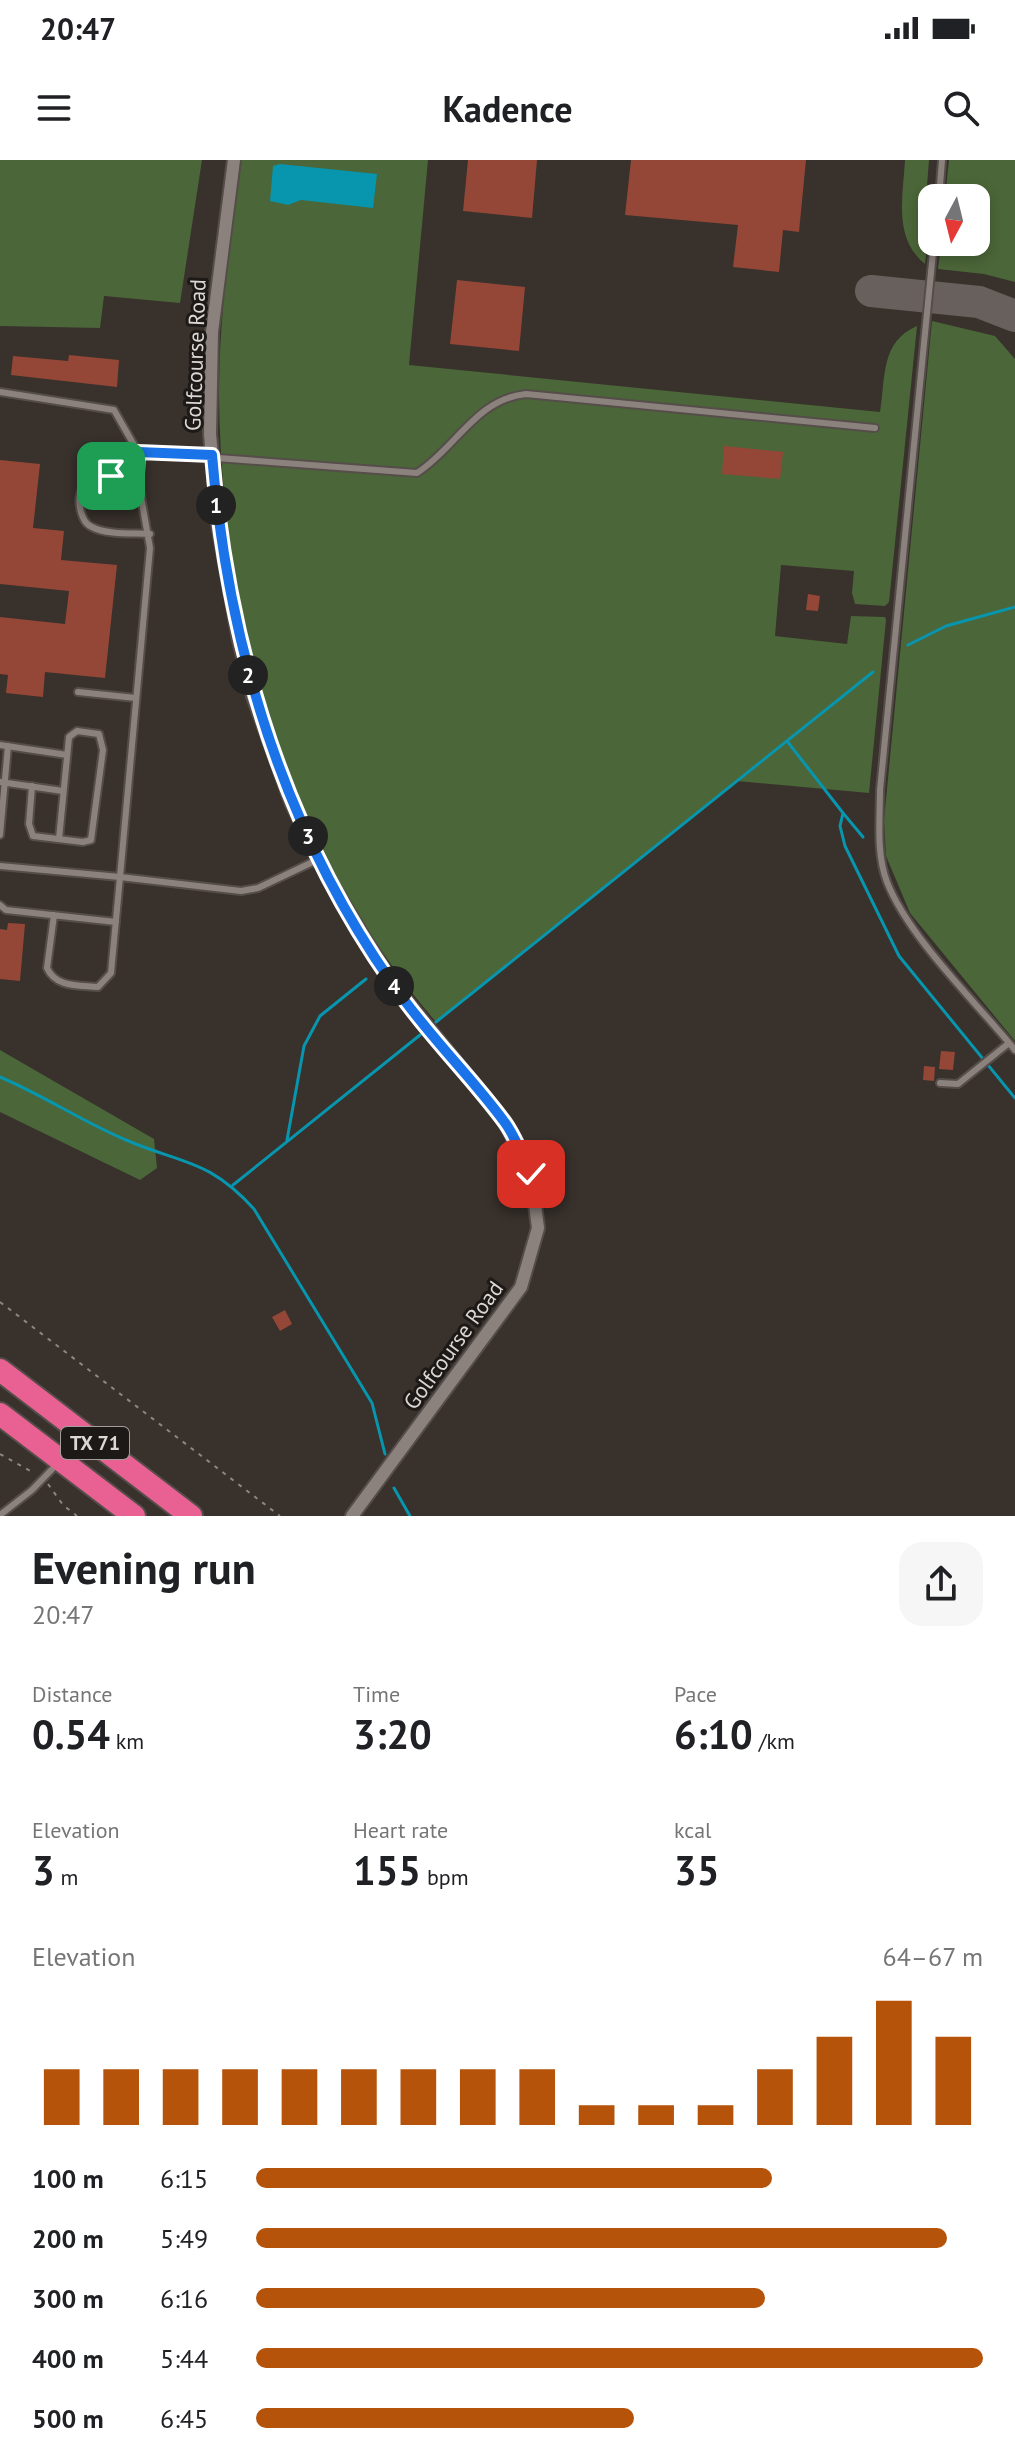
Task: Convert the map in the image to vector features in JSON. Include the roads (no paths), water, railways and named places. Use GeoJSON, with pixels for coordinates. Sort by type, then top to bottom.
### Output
{"type":"FeatureCollection","features":[{"type":"Feature","properties":{"kind":"highway","name":"TX 71"},"geometry":{"type":"LineString","coordinates":[[0,1370],[191,1516]]}},
{"type":"Feature","properties":{"kind":"highway"},"geometry":{"type":"LineString","coordinates":[[0,1383],[173,1516]]}},
{"type":"Feature","properties":{"kind":"highway","name":"TX 71"},"geometry":{"type":"LineString","coordinates":[[0,1414],[134,1516]]}},
{"type":"Feature","properties":{"kind":"street","name":"Golfcourse Road"},"geometry":{"type":"LineString","coordinates":[[234,160],[212,332],[212,455],[218,524],[250,682],[275,762],[319,859],[391,982],[505,1122],[531,1174],[538,1228],[521,1287],[352,1516]]}},
{"type":"Feature","properties":{"kind":"lane"},"geometry":{"type":"LineString","coordinates":[[940,184],[942,160]]}},
{"type":"Feature","properties":{"kind":"lane"},"geometry":{"type":"LineString","coordinates":[[933,256],[880,790],[879,851],[887,882],[911,924],[1015,1050]]}},
{"type":"Feature","properties":{"kind":"lane"},"geometry":{"type":"LineString","coordinates":[[0,392],[114,410],[138,452],[137,474],[150,534],[111,973],[98,987],[58,982],[51,976],[47,968],[54,915]]}},
{"type":"Feature","properties":{"kind":"lane"},"geometry":{"type":"LineString","coordinates":[[138,452],[212,455],[417,473],[431,465],[481,412],[498,401],[526,394],[875,428]]}},
{"type":"Feature","properties":{"kind":"lane"},"geometry":{"type":"LineString","coordinates":[[137,474],[89,480],[82,487],[79,503],[84,522],[92,528],[150,534]]}},
{"type":"Feature","properties":{"kind":"lane"},"geometry":{"type":"LineString","coordinates":[[78,692],[136,698]]}},
{"type":"Feature","properties":{"kind":"lane"},"geometry":{"type":"LineString","coordinates":[[32,786],[33,836],[83,842],[91,840],[103,750],[99,734],[72,732],[59,839]]}},
{"type":"Feature","properties":{"kind":"lane"},"geometry":{"type":"LineString","coordinates":[[0,835],[4,745],[67,755]]}},
{"type":"Feature","properties":{"kind":"lane"},"geometry":{"type":"LineString","coordinates":[[2,782],[63,791]]}},
{"type":"Feature","properties":{"kind":"lane"},"geometry":{"type":"LineString","coordinates":[[0,866],[249,891],[319,859]]}},
{"type":"Feature","properties":{"kind":"lane"},"geometry":{"type":"LineString","coordinates":[[0,905],[6,910],[116,922]]}},
{"type":"Feature","properties":{"kind":"lane"},"geometry":{"type":"LineString","coordinates":[[940,1083],[958,1084],[1009,1043]]}},
{"type":"Feature","properties":{"kind":"lane"},"geometry":{"type":"LineString","coordinates":[[0,1515],[32,1490],[60,1460]]}},
{"type":"Feature","properties":{"kind":"water"},"geometry":{"type":"Polygon","coordinates":[[[280,164],[377,174],[373,208],[301,200],[288,205],[270,201],[273,166],[280,164]]]}},
{"type":"Feature","properties":{"kind":"waterway"},"geometry":{"type":"LineString","coordinates":[[908,645],[946,626],[1015,607]]}},
{"type":"Feature","properties":{"kind":"waterway"},"geometry":{"type":"LineString","coordinates":[[436,1022],[873,672]]}},
{"type":"Feature","properties":{"kind":"waterway"},"geometry":{"type":"LineString","coordinates":[[787,741],[843,813],[840,826],[845,846],[899,956],[1015,1098]]}},
{"type":"Feature","properties":{"kind":"waterway"},"geometry":{"type":"LineString","coordinates":[[843,813],[863,837]]}},
{"type":"Feature","properties":{"kind":"waterway"},"geometry":{"type":"LineString","coordinates":[[287,1140],[304,1046],[320,1016],[366,979]]}},
{"type":"Feature","properties":{"kind":"waterway"},"geometry":{"type":"LineString","coordinates":[[233,1185],[420,1035]]}},
{"type":"Feature","properties":{"kind":"waterway"},"geometry":{"type":"LineString","coordinates":[[0,1077],[110,1133],[194,1165],[223,1180],[238,1193],[254,1209],[372,1403],[385,1454]]}},
{"type":"Feature","properties":{"kind":"waterway"},"geometry":{"type":"LineString","coordinates":[[394,1488],[410,1516]]}}]}
